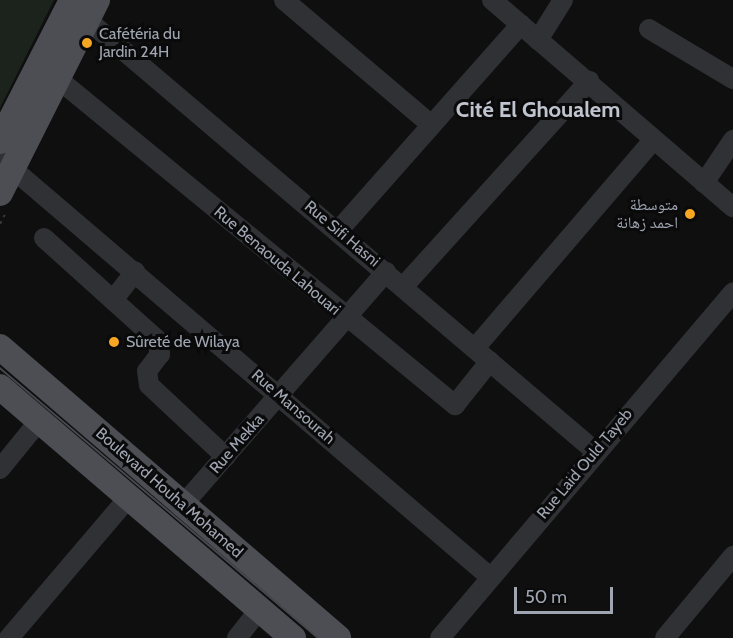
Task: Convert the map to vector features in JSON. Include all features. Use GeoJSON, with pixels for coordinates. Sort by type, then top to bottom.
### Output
{"type":"FeatureCollection","features":[{"type":"Feature","properties":{"kind":"main road"},"geometry":{"type":"LineString","coordinates":[[0,193],[6,163],[58,79],[82,6]]}},
{"type":"Feature","properties":{"kind":"main road"},"geometry":{"type":"LineString","coordinates":[[0,141],[82,6]]}},
{"type":"Feature","properties":{"kind":"main road","name":"Boulevard Houha Mohamed"},"geometry":{"type":"LineString","coordinates":[[0,347],[181,507],[338,638]]}},
{"type":"Feature","properties":{"kind":"main road","name":"Boulevard Houha Mohamed"},"geometry":{"type":"LineString","coordinates":[[0,387],[293,638]]}},
{"type":"Feature","properties":{"kind":"street"},"geometry":{"type":"LineString","coordinates":[[284,0],[430,124]]}},
{"type":"Feature","properties":{"kind":"street"},"geometry":{"type":"LineString","coordinates":[[492,0],[733,207]]}},
{"type":"Feature","properties":{"kind":"street"},"geometry":{"type":"LineString","coordinates":[[538,40],[563,0]]}},
{"type":"Feature","properties":{"kind":"street","name":"Rue Sifi Hasni"},"geometry":{"type":"LineString","coordinates":[[82,6],[338,231],[596,451]]}},
{"type":"Feature","properties":{"kind":"street"},"geometry":{"type":"LineString","coordinates":[[338,231],[520,24]]}},
{"type":"Feature","properties":{"kind":"street"},"geometry":{"type":"LineString","coordinates":[[649,29],[733,79]]}},
{"type":"Feature","properties":{"kind":"street","name":"Rue Benaouda Lahouari"},"geometry":{"type":"LineString","coordinates":[[58,79],[347,320],[455,405],[490,361]]}},
{"type":"Feature","properties":{"kind":"street"},"geometry":{"type":"LineString","coordinates":[[403,287],[589,81]]}},
{"type":"Feature","properties":{"kind":"street"},"geometry":{"type":"LineString","coordinates":[[475,348],[653,140]]}},
{"type":"Feature","properties":{"kind":"street"},"geometry":{"type":"LineString","coordinates":[[704,183],[733,140]]}},
{"type":"Feature","properties":{"kind":"street","name":"Rue Mansourah"},"geometry":{"type":"LineString","coordinates":[[6,163],[490,577]]}},
{"type":"Feature","properties":{"kind":"street"},"geometry":{"type":"LineString","coordinates":[[44,238],[113,300],[159,346],[160,354],[147,371],[149,385],[226,457]]}},
{"type":"Feature","properties":{"kind":"street"},"geometry":{"type":"LineString","coordinates":[[113,300],[135,272]]}},
{"type":"Feature","properties":{"kind":"street","name":"Rue Mekka"},"geometry":{"type":"LineString","coordinates":[[181,507],[347,320],[386,272]]}},
{"type":"Feature","properties":{"kind":"street","name":"Rue Laid Ould Tayeb"},"geometry":{"type":"LineString","coordinates":[[440,638],[733,292]]}},
{"type":"Feature","properties":{"kind":"street"},"geometry":{"type":"LineString","coordinates":[[0,469],[39,421]]}},
{"type":"Feature","properties":{"kind":"street"},"geometry":{"type":"LineString","coordinates":[[9,638],[128,498]]}},
{"type":"Feature","properties":{"kind":"street"},"geometry":{"type":"LineString","coordinates":[[666,638],[733,556]]}},
{"type":"Feature","properties":{"kind":"street"},"geometry":{"type":"LineString","coordinates":[[237,638],[260,609]]}},
{"type":"Feature","properties":{"kind":"shaded area"},"geometry":{"type":"Polygon","coordinates":[[[0,0],[54,0],[0,108],[0,0]]]}},
{"type":"Feature","properties":{"kind":"tram line"},"geometry":{"type":"LineString","coordinates":[[0,368],[318,638]]}},
{"type":"Feature","properties":{"kind":"place","name":"Cafétéria du Jardin 24H"},"geometry":{"type":"Point","coordinates":[87,43]}},
{"type":"Feature","properties":{"kind":"place","name":"متوسطة احمد زهانة"},"geometry":{"type":"Point","coordinates":[690,214]}},
{"type":"Feature","properties":{"kind":"place","name":"Sûreté de Wilaya"},"geometry":{"type":"Point","coordinates":[114,342]}},
{"type":"Feature","properties":{"kind":"district","name":"Cité El Ghoualem"},"geometry":{"type":"Point","coordinates":[538,110]}}]}
